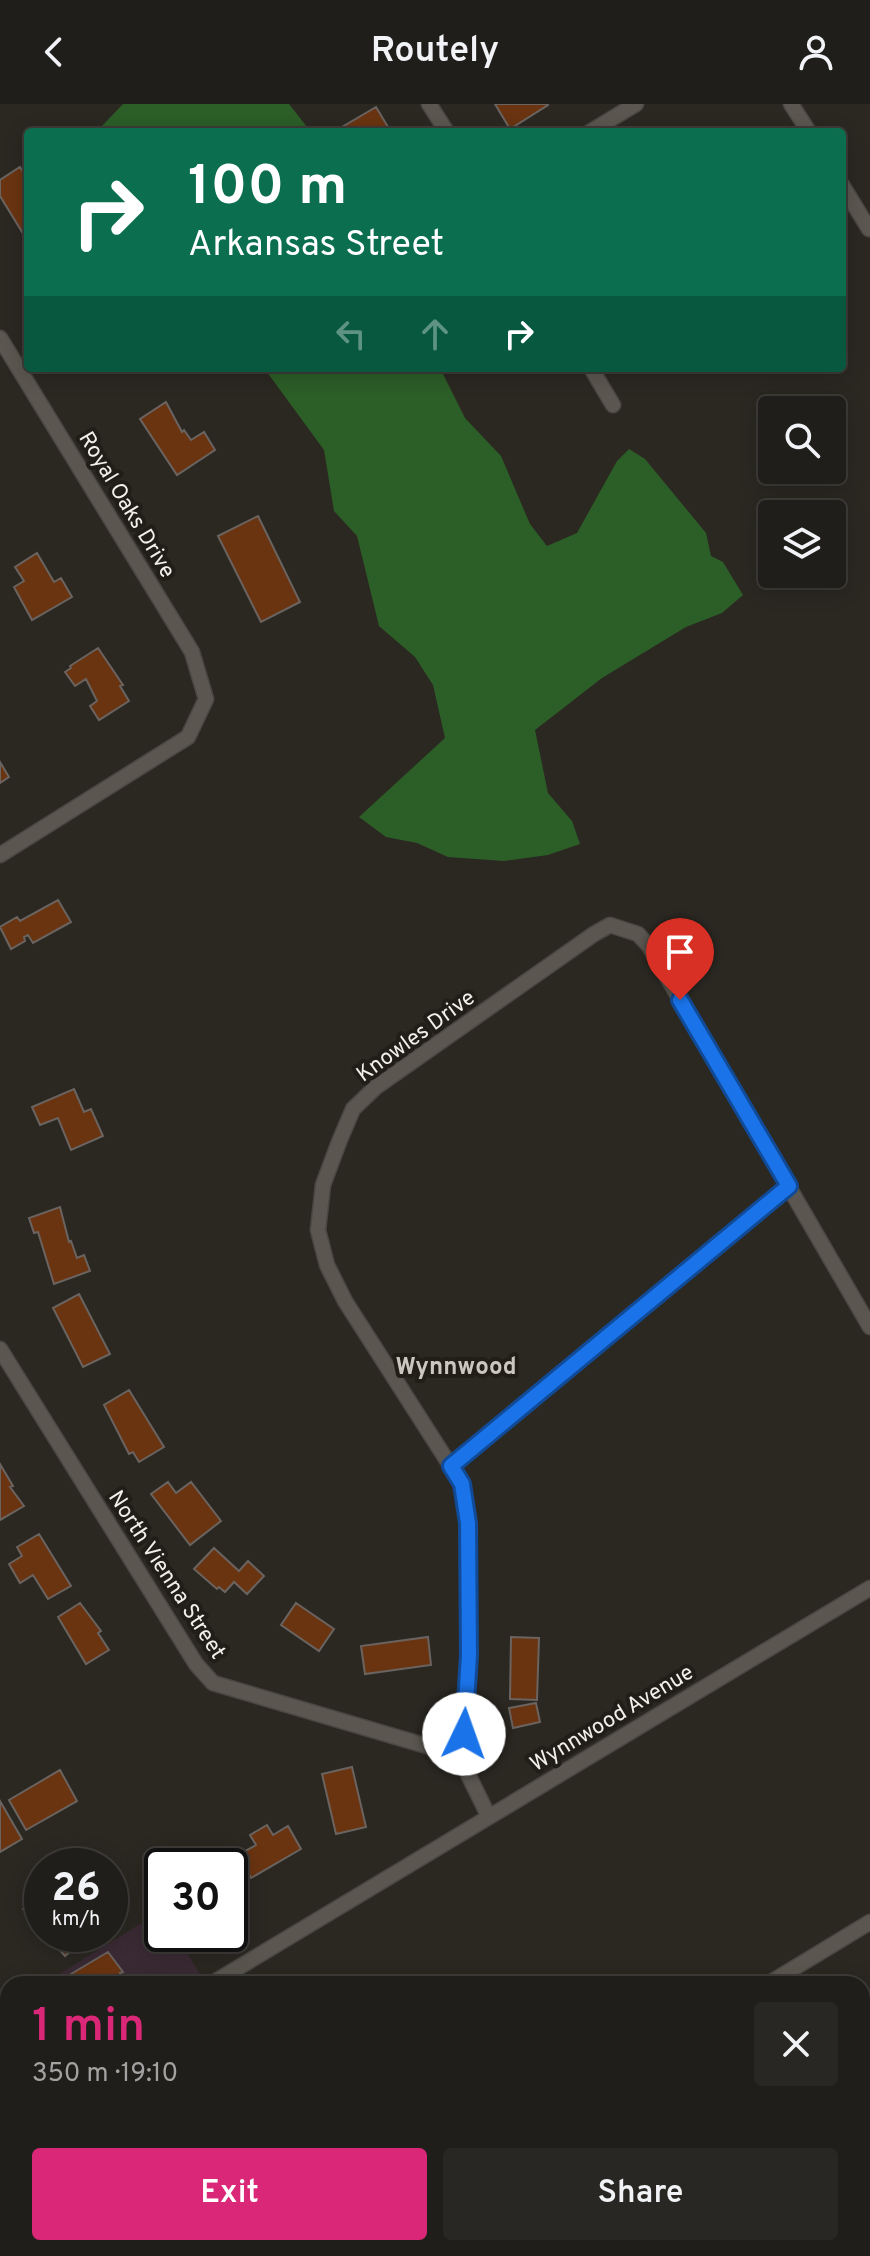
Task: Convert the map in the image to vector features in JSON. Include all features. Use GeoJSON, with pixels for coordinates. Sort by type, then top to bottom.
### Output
{"type":"FeatureCollection","features":[{"type":"Feature","properties":{"kind":"street"},"geometry":{"type":"LineString","coordinates":[[429,104],[444,128]]}},
{"type":"Feature","properties":{"kind":"street"},"geometry":{"type":"LineString","coordinates":[[597,128],[636,104]]}},
{"type":"Feature","properties":{"kind":"street"},"geometry":{"type":"LineString","coordinates":[[791,104],[806,128]]}},
{"type":"Feature","properties":{"kind":"street"},"geometry":{"type":"LineString","coordinates":[[846,192],[869,229]]}},
{"type":"Feature","properties":{"kind":"street","name":"Royal Oaks Drive"},"geometry":{"type":"LineString","coordinates":[[0,338],[192,652],[206,699],[188,737],[0,855]]}},
{"type":"Feature","properties":{"kind":"street"},"geometry":{"type":"LineString","coordinates":[[593,372],[613,405]]}},
{"type":"Feature","properties":{"kind":"street","name":"Knowles Drive"},"geometry":{"type":"LineString","coordinates":[[461,1760],[469,1655],[468,1523],[462,1484],[345,1301],[327,1265],[318,1230],[323,1185],[353,1109],[376,1087],[594,934],[610,925],[638,934],[649,946],[870,1327]]}},
{"type":"Feature","properties":{"kind":"street"},"geometry":{"type":"LineString","coordinates":[[451,1466],[789,1186]]}},
{"type":"Feature","properties":{"kind":"street","name":"North Vienna Street"},"geometry":{"type":"LineString","coordinates":[[0,1349],[196,1664],[213,1683],[437,1749],[461,1760]]}},
{"type":"Feature","properties":{"kind":"street","name":"Wynnwood Avenue"},"geometry":{"type":"LineString","coordinates":[[224,1976],[870,1588]]}},
{"type":"Feature","properties":{"kind":"street"},"geometry":{"type":"LineString","coordinates":[[461,1760],[488,1815]]}},
{"type":"Feature","properties":{"kind":"street"},"geometry":{"type":"LineString","coordinates":[[781,1976],[870,1922]]}},
{"type":"Feature","properties":{"kind":"shaded area"},"geometry":{"type":"Polygon","coordinates":[[[144,1922],[144,1952],[186,1952],[201,1976],[56,1976],[95,1952],[128,1952],[128,1931],[144,1922]]]}},
{"type":"Feature","properties":{"kind":"green space"},"geometry":{"type":"Polygon","coordinates":[[[123,104],[289,104],[308,128],[100,128],[123,104]]]}},
{"type":"Feature","properties":{"kind":"green space"},"geometry":{"type":"Polygon","coordinates":[[[267,372],[442,372],[465,418],[501,456],[530,524],[547,546],[577,533],[617,461],[629,449],[645,459],[706,533],[711,556],[723,562],[743,595],[722,613],[686,627],[602,678],[535,730],[548,793],[572,821],[580,844],[548,855],[504,861],[448,857],[417,843],[386,837],[359,817],[445,738],[433,685],[415,657],[379,626],[357,536],[334,511],[324,450],[267,372]]]}},
{"type":"Feature","properties":{"kind":"building"},"geometry":{"type":"Polygon","coordinates":[[[495,104],[548,105],[512,128],[495,104]]]}},
{"type":"Feature","properties":{"kind":"building"},"geometry":{"type":"Polygon","coordinates":[[[376,107],[389,128],[340,128],[376,107]]]}},
{"type":"Feature","properties":{"kind":"building"},"geometry":{"type":"Polygon","coordinates":[[[20,167],[24,173],[24,235],[0,196],[0,180],[20,167]]]}},
{"type":"Feature","properties":{"kind":"building"},"geometry":{"type":"Polygon","coordinates":[[[166,402],[182,432],[184,430],[191,440],[204,432],[215,450],[177,475],[140,419],[166,402]]]}},
{"type":"Feature","properties":{"kind":"building"},"geometry":{"type":"Polygon","coordinates":[[[258,516],[300,602],[261,622],[218,536],[258,516]]]}},
{"type":"Feature","properties":{"kind":"building"},"geometry":{"type":"Polygon","coordinates":[[[37,553],[54,582],[61,578],[72,597],[32,620],[14,587],[24,581],[15,567],[37,553]]]}},
{"type":"Feature","properties":{"kind":"building"},"geometry":{"type":"Polygon","coordinates":[[[98,648],[123,685],[120,686],[129,701],[99,720],[90,706],[97,701],[86,679],[75,686],[65,672],[98,648]]]}},
{"type":"Feature","properties":{"kind":"building"},"geometry":{"type":"Polygon","coordinates":[[[0,762],[9,777],[0,783],[0,762]]]}},
{"type":"Feature","properties":{"kind":"building"},"geometry":{"type":"Polygon","coordinates":[[[58,900],[71,922],[33,943],[28,935],[24,937],[25,941],[11,949],[0,927],[17,917],[20,921],[58,900]]]}},
{"type":"Feature","properties":{"kind":"building"},"geometry":{"type":"Polygon","coordinates":[[[74,1089],[84,1112],[91,1109],[103,1136],[71,1150],[58,1118],[40,1125],[32,1107],[74,1089]]]}},
{"type":"Feature","properties":{"kind":"building"},"geometry":{"type":"Polygon","coordinates":[[[60,1207],[69,1242],[77,1258],[84,1255],[90,1271],[54,1284],[38,1232],[34,1233],[29,1218],[60,1207]]]}},
{"type":"Feature","properties":{"kind":"building"},"geometry":{"type":"Polygon","coordinates":[[[79,1294],[110,1354],[83,1367],[53,1308],[79,1294]]]}},
{"type":"Feature","properties":{"kind":"building"},"geometry":{"type":"Polygon","coordinates":[[[129,1390],[164,1447],[139,1462],[133,1452],[129,1454],[104,1405],[129,1390]]]}},
{"type":"Feature","properties":{"kind":"building"},"geometry":{"type":"Polygon","coordinates":[[[0,1464],[13,1486],[10,1487],[24,1506],[0,1520],[0,1464]]]}},
{"type":"Feature","properties":{"kind":"building"},"geometry":{"type":"Polygon","coordinates":[[[168,1482],[176,1493],[191,1482],[221,1521],[190,1545],[151,1494],[168,1482]]]}},
{"type":"Feature","properties":{"kind":"building"},"geometry":{"type":"Polygon","coordinates":[[[39,1534],[71,1586],[48,1599],[33,1575],[20,1583],[9,1564],[22,1556],[17,1547],[39,1534]]]}},
{"type":"Feature","properties":{"kind":"building"},"geometry":{"type":"Polygon","coordinates":[[[214,1548],[239,1571],[248,1561],[264,1576],[247,1594],[234,1582],[225,1592],[219,1587],[217,1589],[194,1569],[214,1548]]]}},
{"type":"Feature","properties":{"kind":"building"},"geometry":{"type":"Polygon","coordinates":[[[80,1603],[101,1631],[98,1633],[109,1650],[86,1664],[58,1617],[80,1603]]]}},
{"type":"Feature","properties":{"kind":"building"},"geometry":{"type":"Polygon","coordinates":[[[296,1603],[334,1629],[319,1651],[281,1625],[296,1603]]]}},
{"type":"Feature","properties":{"kind":"building"},"geometry":{"type":"Polygon","coordinates":[[[428,1637],[431,1665],[365,1674],[361,1646],[428,1637]]]}},
{"type":"Feature","properties":{"kind":"building"},"geometry":{"type":"Polygon","coordinates":[[[511,1637],[539,1638],[537,1700],[510,1699],[511,1637]]]}},
{"type":"Feature","properties":{"kind":"building"},"geometry":{"type":"Polygon","coordinates":[[[536,1703],[540,1722],[513,1728],[509,1708],[536,1703]]]}},
{"type":"Feature","properties":{"kind":"building"},"geometry":{"type":"Polygon","coordinates":[[[352,1767],[366,1827],[336,1834],[322,1774],[352,1767]]]}},
{"type":"Feature","properties":{"kind":"building"},"geometry":{"type":"Polygon","coordinates":[[[60,1770],[77,1801],[26,1830],[9,1800],[60,1770]]]}},
{"type":"Feature","properties":{"kind":"building"},"geometry":{"type":"Polygon","coordinates":[[[0,1801],[22,1839],[0,1852],[0,1801]]]}},
{"type":"Feature","properties":{"kind":"building"},"geometry":{"type":"Polygon","coordinates":[[[267,1825],[273,1835],[288,1826],[301,1849],[251,1878],[248,1873],[248,1849],[256,1845],[250,1835],[267,1825]]]}},
{"type":"Feature","properties":{"kind":"building"},"geometry":{"type":"Polygon","coordinates":[[[108,1952],[123,1972],[120,1973],[122,1976],[72,1976],[108,1952]]]}},
{"type":"Feature","properties":{"kind":"district","name":"Wynnwood"},"geometry":{"type":"Point","coordinates":[456,1366]}},
{"type":"Feature","properties":{"kind":"route"},"geometry":{"type":"LineString","coordinates":[[464,1734],[469,1655],[468,1523],[462,1484],[451,1466],[789,1186],[680,1000]]}}]}
